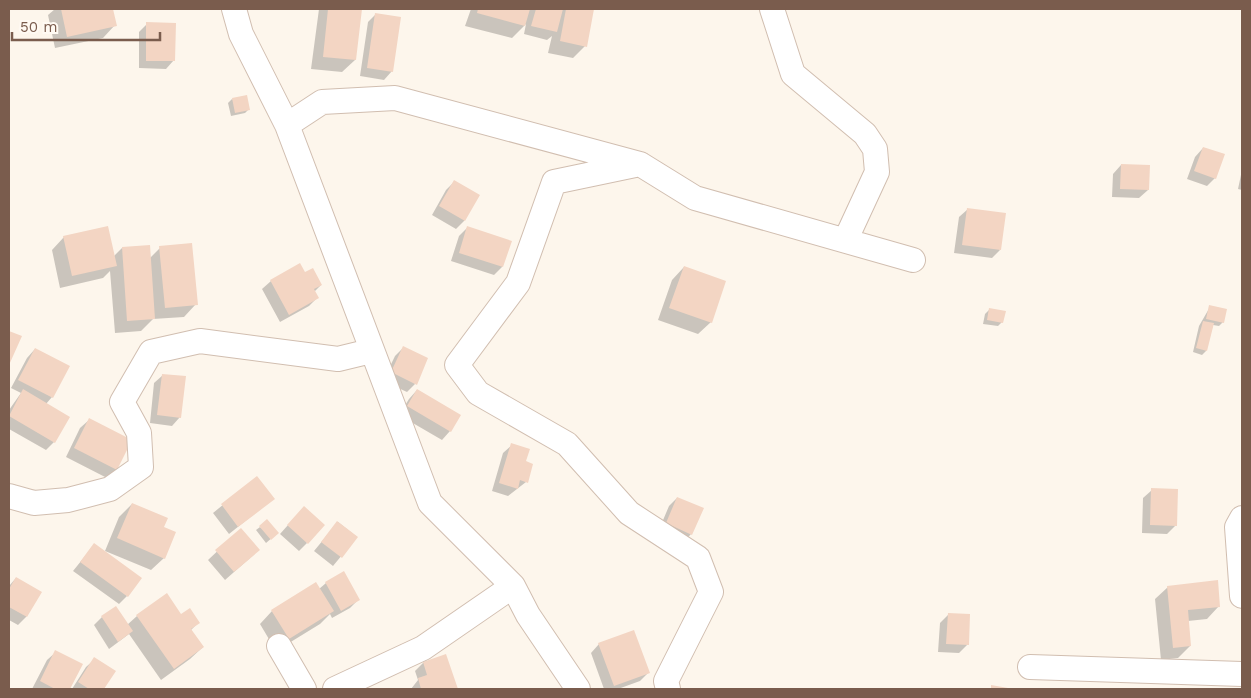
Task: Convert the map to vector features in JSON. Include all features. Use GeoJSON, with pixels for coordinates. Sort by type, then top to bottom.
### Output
{"type":"FeatureCollection","features":[{"type":"Feature","properties":{"kind":"street"},"geometry":{"type":"LineString","coordinates":[[234,9],[241,34],[288,125],[430,504],[513,586],[528,615],[578,689]]}},
{"type":"Feature","properties":{"kind":"street"},"geometry":{"type":"LineString","coordinates":[[772,9],[793,74],[865,134],[875,149],[877,172],[846,239]]}},
{"type":"Feature","properties":{"kind":"street"},"geometry":{"type":"LineString","coordinates":[[288,125],[322,102],[395,98],[640,164],[695,198],[846,239],[913,260]]}},
{"type":"Feature","properties":{"kind":"street"},"geometry":{"type":"LineString","coordinates":[[640,164],[554,182],[518,283],[457,365],[478,393],[567,444],[629,513],[698,558],[711,592],[666,681],[668,689]]}},
{"type":"Feature","properties":{"kind":"street"},"geometry":{"type":"LineString","coordinates":[[9,496],[34,503],[68,500],[110,489],[141,467],[139,433],[122,402],[151,352],[200,341],[338,359],[371,350]]}},
{"type":"Feature","properties":{"kind":"street"},"geometry":{"type":"LineString","coordinates":[[1242,518],[1237,527],[1242,596]]}},
{"type":"Feature","properties":{"kind":"street"},"geometry":{"type":"LineString","coordinates":[[335,689],[423,648],[513,586]]}},
{"type":"Feature","properties":{"kind":"street"},"geometry":{"type":"LineString","coordinates":[[279,646],[304,689]]}},
{"type":"Feature","properties":{"kind":"street"},"geometry":{"type":"LineString","coordinates":[[1030,667],[1242,674]]}},
{"type":"Feature","properties":{"kind":"building"},"geometry":{"type":"Polygon","coordinates":[[[61,9],[113,9],[117,26],[67,37],[61,9]]]}},
{"type":"Feature","properties":{"kind":"building"},"geometry":{"type":"Polygon","coordinates":[[[328,9],[362,9],[356,60],[323,57],[328,9]]]}},
{"type":"Feature","properties":{"kind":"building"},"geometry":{"type":"Polygon","coordinates":[[[478,9],[530,9],[525,26],[477,13],[478,9]]]}},
{"type":"Feature","properties":{"kind":"building"},"geometry":{"type":"Polygon","coordinates":[[[536,9],[563,9],[557,32],[531,26],[536,9]]]}},
{"type":"Feature","properties":{"kind":"building"},"geometry":{"type":"Polygon","coordinates":[[[566,9],[594,9],[587,47],[560,41],[566,9]]]}},
{"type":"Feature","properties":{"kind":"building"},"geometry":{"type":"Polygon","coordinates":[[[375,13],[401,17],[393,72],[367,68],[375,13]]]}},
{"type":"Feature","properties":{"kind":"building"},"geometry":{"type":"Polygon","coordinates":[[[146,22],[176,23],[175,61],[146,61],[146,22]]]}},
{"type":"Feature","properties":{"kind":"building"},"geometry":{"type":"Polygon","coordinates":[[[247,95],[250,110],[235,113],[232,98],[247,95]]]}},
{"type":"Feature","properties":{"kind":"building"},"geometry":{"type":"Polygon","coordinates":[[[1203,147],[1225,154],[1216,179],[1194,171],[1203,147]]]}},
{"type":"Feature","properties":{"kind":"building"},"geometry":{"type":"Polygon","coordinates":[[[1121,164],[1150,165],[1149,190],[1120,189],[1121,164]]]}},
{"type":"Feature","properties":{"kind":"building"},"geometry":{"type":"Polygon","coordinates":[[[454,180],[480,195],[465,221],[439,206],[454,180]]]}},
{"type":"Feature","properties":{"kind":"building"},"geometry":{"type":"Polygon","coordinates":[[[967,208],[1006,213],[1001,250],[962,245],[967,208]]]}},
{"type":"Feature","properties":{"kind":"building"},"geometry":{"type":"Polygon","coordinates":[[[108,226],[117,266],[72,276],[63,236],[108,226]]]}},
{"type":"Feature","properties":{"kind":"building"},"geometry":{"type":"Polygon","coordinates":[[[467,226],[512,241],[503,267],[459,253],[467,226]]]}},
{"type":"Feature","properties":{"kind":"building"},"geometry":{"type":"Polygon","coordinates":[[[192,243],[198,305],[165,308],[159,246],[192,243]]]}},
{"type":"Feature","properties":{"kind":"building"},"geometry":{"type":"Polygon","coordinates":[[[150,245],[155,319],[127,321],[122,247],[150,245]]]}},
{"type":"Feature","properties":{"kind":"building"},"geometry":{"type":"Polygon","coordinates":[[[300,263],[305,272],[313,268],[322,285],[314,289],[319,298],[289,315],[270,280],[300,263]]]}},
{"type":"Feature","properties":{"kind":"building"},"geometry":{"type":"Polygon","coordinates":[[[684,266],[726,281],[712,323],[669,308],[684,266]]]}},
{"type":"Feature","properties":{"kind":"building"},"geometry":{"type":"Polygon","coordinates":[[[1209,305],[1227,309],[1224,323],[1206,319],[1209,305]]]}},
{"type":"Feature","properties":{"kind":"building"},"geometry":{"type":"Polygon","coordinates":[[[989,308],[1006,311],[1003,323],[987,320],[989,308]]]}},
{"type":"Feature","properties":{"kind":"building"},"geometry":{"type":"Polygon","coordinates":[[[1203,321],[1214,323],[1207,351],[1196,348],[1203,321]]]}},
{"type":"Feature","properties":{"kind":"building"},"geometry":{"type":"Polygon","coordinates":[[[9,331],[22,336],[9,365],[9,331]]]}},
{"type":"Feature","properties":{"kind":"building"},"geometry":{"type":"Polygon","coordinates":[[[403,346],[428,358],[417,385],[391,372],[403,346]]]}},
{"type":"Feature","properties":{"kind":"building"},"geometry":{"type":"Polygon","coordinates":[[[35,348],[70,366],[53,398],[18,380],[35,348]]]}},
{"type":"Feature","properties":{"kind":"building"},"geometry":{"type":"Polygon","coordinates":[[[162,374],[186,376],[181,418],[157,415],[162,374]]]}},
{"type":"Feature","properties":{"kind":"building"},"geometry":{"type":"Polygon","coordinates":[[[23,389],[70,417],[55,443],[9,416],[23,389]]]}},
{"type":"Feature","properties":{"kind":"building"},"geometry":{"type":"Polygon","coordinates":[[[417,389],[461,415],[451,432],[407,406],[417,389]]]}},
{"type":"Feature","properties":{"kind":"building"},"geometry":{"type":"Polygon","coordinates":[[[89,418],[132,440],[117,470],[74,448],[89,418]]]}},
{"type":"Feature","properties":{"kind":"building"},"geometry":{"type":"Polygon","coordinates":[[[511,443],[530,449],[526,461],[533,464],[528,483],[520,480],[518,489],[499,483],[511,443]]]}},
{"type":"Feature","properties":{"kind":"building"},"geometry":{"type":"Polygon","coordinates":[[[257,476],[275,499],[238,527],[221,504],[257,476]]]}},
{"type":"Feature","properties":{"kind":"building"},"geometry":{"type":"Polygon","coordinates":[[[1151,488],[1178,489],[1177,526],[1150,525],[1151,488]]]}},
{"type":"Feature","properties":{"kind":"building"},"geometry":{"type":"Polygon","coordinates":[[[677,497],[704,508],[692,535],[666,523],[677,497]]]}},
{"type":"Feature","properties":{"kind":"building"},"geometry":{"type":"Polygon","coordinates":[[[132,503],[168,518],[164,527],[176,532],[165,559],[117,538],[132,503]]]}},
{"type":"Feature","properties":{"kind":"building"},"geometry":{"type":"Polygon","coordinates":[[[304,506],[325,525],[308,544],[287,525],[304,506]]]}},
{"type":"Feature","properties":{"kind":"building"},"geometry":{"type":"Polygon","coordinates":[[[267,519],[279,533],[271,540],[259,526],[267,519]]]}},
{"type":"Feature","properties":{"kind":"building"},"geometry":{"type":"Polygon","coordinates":[[[337,521],[358,537],[342,558],[321,542],[337,521]]]}},
{"type":"Feature","properties":{"kind":"building"},"geometry":{"type":"Polygon","coordinates":[[[241,528],[260,550],[234,572],[215,550],[241,528]]]}},
{"type":"Feature","properties":{"kind":"building"},"geometry":{"type":"Polygon","coordinates":[[[94,543],[142,578],[128,597],[80,562],[94,543]]]}},
{"type":"Feature","properties":{"kind":"building"},"geometry":{"type":"Polygon","coordinates":[[[344,571],[360,600],[341,611],[325,582],[344,571]]]}},
{"type":"Feature","properties":{"kind":"building"},"geometry":{"type":"Polygon","coordinates":[[[16,577],[42,592],[27,617],[9,607],[9,589],[16,577]]]}},
{"type":"Feature","properties":{"kind":"building"},"geometry":{"type":"Polygon","coordinates":[[[1218,580],[1220,607],[1188,610],[1191,646],[1173,648],[1167,586],[1218,580]]]}},
{"type":"Feature","properties":{"kind":"building"},"geometry":{"type":"Polygon","coordinates":[[[316,582],[334,611],[289,639],[271,610],[316,582]]]}},
{"type":"Feature","properties":{"kind":"building"},"geometry":{"type":"Polygon","coordinates":[[[167,593],[181,614],[190,608],[200,623],[191,629],[204,647],[174,669],[136,615],[167,593]]]}},
{"type":"Feature","properties":{"kind":"building"},"geometry":{"type":"Polygon","coordinates":[[[116,606],[133,631],[118,642],[101,616],[116,606]]]}},
{"type":"Feature","properties":{"kind":"building"},"geometry":{"type":"Polygon","coordinates":[[[948,613],[970,614],[969,645],[946,644],[948,613]]]}},
{"type":"Feature","properties":{"kind":"building"},"geometry":{"type":"Polygon","coordinates":[[[634,630],[650,673],[614,686],[598,643],[634,630]]]}},
{"type":"Feature","properties":{"kind":"building"},"geometry":{"type":"Polygon","coordinates":[[[55,650],[83,664],[70,689],[55,689],[40,681],[55,650]]]}},
{"type":"Feature","properties":{"kind":"building"},"geometry":{"type":"Polygon","coordinates":[[[446,654],[458,689],[421,689],[418,678],[427,675],[423,662],[446,654]]]}},
{"type":"Feature","properties":{"kind":"building"},"geometry":{"type":"Polygon","coordinates":[[[94,657],[116,671],[104,689],[89,689],[78,682],[94,657]]]}},
{"type":"Feature","properties":{"kind":"building"},"geometry":{"type":"Polygon","coordinates":[[[991,685],[1008,688],[991,689],[991,685]]]}}]}
